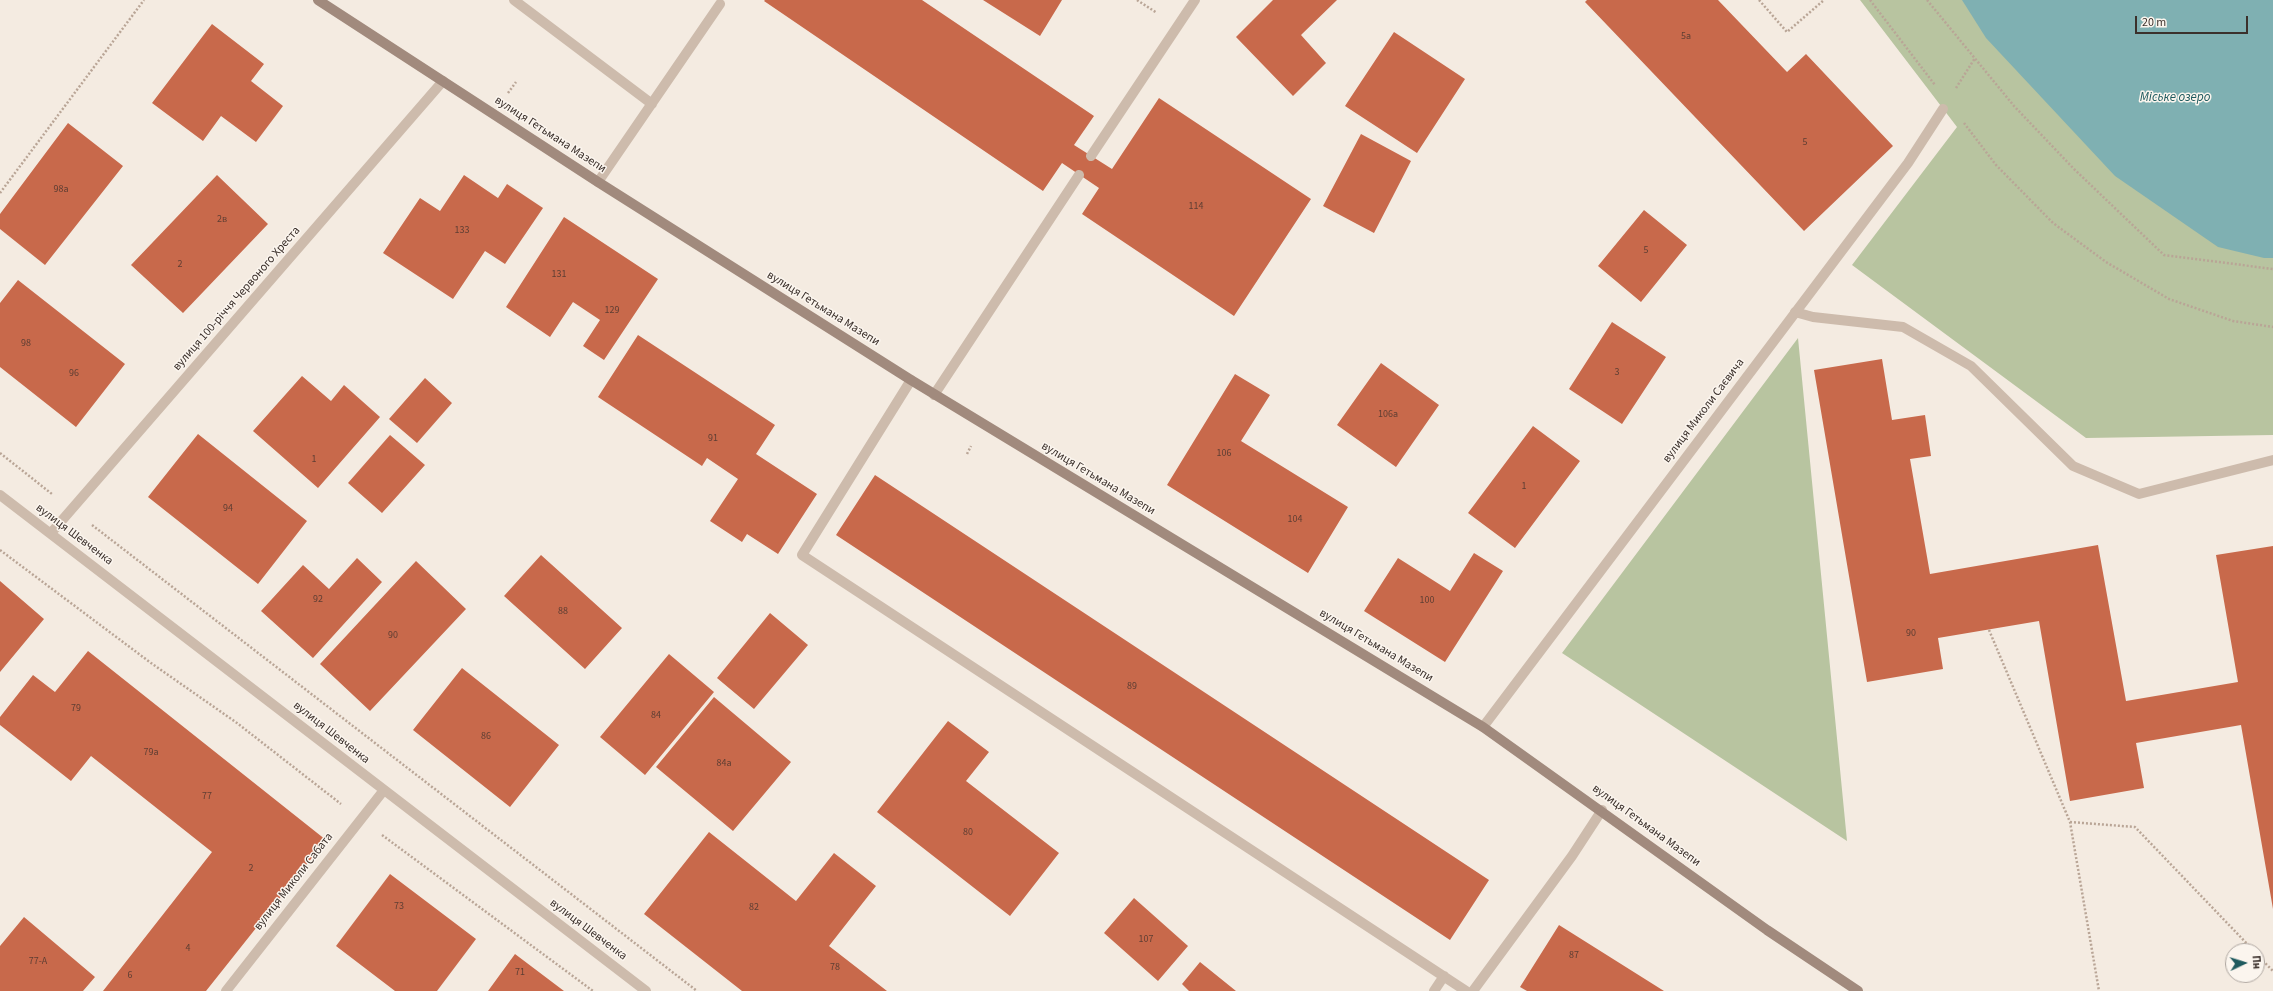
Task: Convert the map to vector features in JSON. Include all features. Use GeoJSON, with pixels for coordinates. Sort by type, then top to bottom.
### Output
{"type":"FeatureCollection","features":[{"type":"Feature","properties":{"kind":"main road","name":"вулиця Гетьмана Мазепи"},"geometry":{"type":"LineString","coordinates":[[318,0],[598,182],[934,395],[1483,726],[1602,810],[1767,930],[1858,991]]}},
{"type":"Feature","properties":{"kind":"street"},"geometry":{"type":"LineString","coordinates":[[514,0],[652,104]]}},
{"type":"Feature","properties":{"kind":"street"},"geometry":{"type":"LineString","coordinates":[[1091,156],[1195,0]]}},
{"type":"Feature","properties":{"kind":"street"},"geometry":{"type":"LineString","coordinates":[[598,182],[720,4]]}},
{"type":"Feature","properties":{"kind":"street","name":"вулиця 100-річчя Червоного Хреста"},"geometry":{"type":"LineString","coordinates":[[51,533],[443,81]]}},
{"type":"Feature","properties":{"kind":"street","name":"вулиця Миколи Саєвича"},"geometry":{"type":"LineString","coordinates":[[1483,726],[1908,163],[1945,105]]}},
{"type":"Feature","properties":{"kind":"street"},"geometry":{"type":"LineString","coordinates":[[934,395],[1079,175]]}},
{"type":"Feature","properties":{"kind":"street"},"geometry":{"type":"LineString","coordinates":[[1795,312],[1813,317],[1903,326],[1971,366],[2073,466],[2139,494],[2273,460]]}},
{"type":"Feature","properties":{"kind":"street"},"geometry":{"type":"LineString","coordinates":[[911,380],[802,555],[1466,991]]}},
{"type":"Feature","properties":{"kind":"street","name":"вулиця Шевченка"},"geometry":{"type":"LineString","coordinates":[[0,494],[646,991]]}},
{"type":"Feature","properties":{"kind":"street","name":"вулиця Миколи Сабата"},"geometry":{"type":"LineString","coordinates":[[226,991],[360,818],[384,790]]}},
{"type":"Feature","properties":{"kind":"street"},"geometry":{"type":"LineString","coordinates":[[1473,991],[1572,856],[1602,810]]}},
{"type":"Feature","properties":{"kind":"street"},"geometry":{"type":"LineString","coordinates":[[1434,991],[1444,976]]}},
{"type":"Feature","properties":{"kind":"path"},"geometry":{"type":"LineString","coordinates":[[0,193],[144,0]]}},
{"type":"Feature","properties":{"kind":"path"},"geometry":{"type":"LineString","coordinates":[[1759,0],[1787,32],[1824,0]]}},
{"type":"Feature","properties":{"kind":"path"},"geometry":{"type":"LineString","coordinates":[[1870,0],[1945,105],[1996,165],[2053,223],[2106,262],[2169,299],[2233,321],[2273,327]]}},
{"type":"Feature","properties":{"kind":"path"},"geometry":{"type":"LineString","coordinates":[[1927,0],[2014,106],[2074,169],[2164,255],[2273,269]]}},
{"type":"Feature","properties":{"kind":"path"},"geometry":{"type":"LineString","coordinates":[[1945,105],[1975,58]]}},
{"type":"Feature","properties":{"kind":"path"},"geometry":{"type":"LineString","coordinates":[[0,453],[697,991]]}},
{"type":"Feature","properties":{"kind":"path"},"geometry":{"type":"LineString","coordinates":[[0,550],[151,663],[237,723],[360,818],[593,991]]}},
{"type":"Feature","properties":{"kind":"path"},"geometry":{"type":"LineString","coordinates":[[1989,630],[2070,822],[2099,991]]}},
{"type":"Feature","properties":{"kind":"path"},"geometry":{"type":"LineString","coordinates":[[2070,822],[2135,827],[2246,943]]}},
{"type":"Feature","properties":{"kind":"path"},"geometry":{"type":"LineString","coordinates":[[2265,962],[2273,971]]}},
{"type":"Feature","properties":{"kind":"green space"},"geometry":{"type":"Polygon","coordinates":[[[1860,0],[2273,0],[2273,435],[2086,438],[1852,265],[1957,127],[1860,0]]]}},
{"type":"Feature","properties":{"kind":"green space"},"geometry":{"type":"Polygon","coordinates":[[[1798,338],[1847,841],[1562,653],[1798,338]]]}},
{"type":"Feature","properties":{"kind":"water","name":"Міське озеро"},"geometry":{"type":"Polygon","coordinates":[[[1962,0],[2273,0],[2273,258],[2264,258],[2218,247],[2115,176],[1986,38],[1962,0]]]}},
{"type":"Feature","properties":{"kind":"building"},"geometry":{"type":"Polygon","coordinates":[[[922,0],[1094,116],[1074,145],[1112,169],[1159,98],[1311,199],[1234,316],[1082,214],[1099,188],[1062,163],[1043,191],[764,1],[922,0]]]}},
{"type":"Feature","properties":{"kind":"building"},"geometry":{"type":"Polygon","coordinates":[[[983,0],[1062,0],[1040,36],[983,0]]]}},
{"type":"Feature","properties":{"kind":"building"},"geometry":{"type":"Polygon","coordinates":[[[1273,0],[1337,0],[1301,35],[1326,63],[1293,96],[1236,37],[1273,0]]]}},
{"type":"Feature","properties":{"kind":"building"},"geometry":{"type":"Polygon","coordinates":[[[1587,0],[1718,0],[1787,72],[1806,54],[1893,146],[1804,231],[1585,2],[1587,0]]]}},
{"type":"Feature","properties":{"kind":"building"},"geometry":{"type":"Polygon","coordinates":[[[212,24],[264,64],[251,81],[283,106],[256,142],[221,116],[203,141],[152,103],[212,24]]]}},
{"type":"Feature","properties":{"kind":"building"},"geometry":{"type":"Polygon","coordinates":[[[1394,32],[1465,79],[1417,153],[1345,106],[1394,32]]]}},
{"type":"Feature","properties":{"kind":"building"},"geometry":{"type":"Polygon","coordinates":[[[68,123],[123,166],[45,265],[0,229],[0,214],[68,123]]]}},
{"type":"Feature","properties":{"kind":"building"},"geometry":{"type":"Polygon","coordinates":[[[1361,134],[1411,161],[1374,233],[1323,206],[1361,134]]]}},
{"type":"Feature","properties":{"kind":"building"},"geometry":{"type":"Polygon","coordinates":[[[217,175],[268,224],[183,313],[131,265],[217,175]]]}},
{"type":"Feature","properties":{"kind":"building"},"geometry":{"type":"Polygon","coordinates":[[[464,175],[498,198],[507,184],[543,208],[505,264],[485,251],[453,299],[383,253],[420,198],[440,211],[464,175]]]}},
{"type":"Feature","properties":{"kind":"building"},"geometry":{"type":"Polygon","coordinates":[[[1644,210],[1687,245],[1641,302],[1598,266],[1644,210]]]}},
{"type":"Feature","properties":{"kind":"building"},"geometry":{"type":"Polygon","coordinates":[[[564,217],[658,279],[604,360],[583,346],[600,320],[573,302],[550,337],[506,307],[564,217]]]}},
{"type":"Feature","properties":{"kind":"building"},"geometry":{"type":"Polygon","coordinates":[[[18,280],[125,364],[76,427],[0,367],[0,303],[18,280]]]}},
{"type":"Feature","properties":{"kind":"building"},"geometry":{"type":"Polygon","coordinates":[[[1612,322],[1666,357],[1622,424],[1569,389],[1612,322]]]}},
{"type":"Feature","properties":{"kind":"building"},"geometry":{"type":"Polygon","coordinates":[[[638,335],[775,425],[756,454],[817,494],[778,554],[747,534],[742,542],[710,521],[738,479],[707,458],[702,466],[598,397],[638,335]]]}},
{"type":"Feature","properties":{"kind":"building"},"geometry":{"type":"Polygon","coordinates":[[[1882,359],[1892,420],[1925,415],[1931,456],[1910,459],[1930,574],[2098,545],[2126,701],[2238,682],[2216,555],[2273,546],[2273,909],[2241,725],[2136,743],[2144,788],[2070,801],[2039,621],[1938,638],[1943,669],[1867,682],[1814,370],[1882,359]]]}},
{"type":"Feature","properties":{"kind":"building"},"geometry":{"type":"Polygon","coordinates":[[[1381,363],[1439,405],[1396,467],[1337,425],[1381,363]]]}},
{"type":"Feature","properties":{"kind":"building"},"geometry":{"type":"Polygon","coordinates":[[[1235,374],[1270,395],[1241,441],[1348,507],[1308,573],[1167,485],[1235,374]]]}},
{"type":"Feature","properties":{"kind":"building"},"geometry":{"type":"Polygon","coordinates":[[[302,376],[331,401],[344,385],[380,417],[318,488],[253,431],[302,376]]]}},
{"type":"Feature","properties":{"kind":"building"},"geometry":{"type":"Polygon","coordinates":[[[425,378],[452,403],[417,443],[389,419],[425,378]]]}},
{"type":"Feature","properties":{"kind":"building"},"geometry":{"type":"Polygon","coordinates":[[[1533,426],[1580,461],[1515,548],[1468,513],[1533,426]]]}},
{"type":"Feature","properties":{"kind":"building"},"geometry":{"type":"Polygon","coordinates":[[[198,434],[307,521],[258,584],[148,497],[198,434]]]}},
{"type":"Feature","properties":{"kind":"building"},"geometry":{"type":"Polygon","coordinates":[[[390,435],[425,465],[382,513],[348,483],[390,435]]]}},
{"type":"Feature","properties":{"kind":"building"},"geometry":{"type":"Polygon","coordinates":[[[875,475],[1489,880],[1450,940],[836,535],[875,475]]]}},
{"type":"Feature","properties":{"kind":"building"},"geometry":{"type":"Polygon","coordinates":[[[1474,553],[1503,571],[1445,662],[1364,611],[1398,558],[1450,591],[1474,553]]]}},
{"type":"Feature","properties":{"kind":"building"},"geometry":{"type":"Polygon","coordinates":[[[541,555],[622,628],[585,669],[504,596],[541,555]]]}},
{"type":"Feature","properties":{"kind":"building"},"geometry":{"type":"Polygon","coordinates":[[[357,558],[382,582],[313,658],[261,611],[303,565],[329,589],[357,558]]]}},
{"type":"Feature","properties":{"kind":"building"},"geometry":{"type":"Polygon","coordinates":[[[416,561],[466,609],[370,711],[320,664],[416,561]]]}},
{"type":"Feature","properties":{"kind":"building"},"geometry":{"type":"Polygon","coordinates":[[[0,581],[44,619],[0,672],[0,581]]]}},
{"type":"Feature","properties":{"kind":"building"},"geometry":{"type":"Polygon","coordinates":[[[770,613],[808,645],[754,709],[717,678],[770,613]]]}},
{"type":"Feature","properties":{"kind":"building"},"geometry":{"type":"Polygon","coordinates":[[[88,651],[326,840],[206,991],[103,991],[212,852],[91,756],[71,781],[0,725],[0,717],[33,675],[55,692],[88,651]]]}},
{"type":"Feature","properties":{"kind":"building"},"geometry":{"type":"Polygon","coordinates":[[[669,654],[714,692],[645,775],[600,737],[669,654]]]}},
{"type":"Feature","properties":{"kind":"building"},"geometry":{"type":"Polygon","coordinates":[[[462,668],[559,745],[510,807],[413,730],[462,668]]]}},
{"type":"Feature","properties":{"kind":"building"},"geometry":{"type":"Polygon","coordinates":[[[714,697],[791,762],[733,831],[656,767],[714,697]]]}},
{"type":"Feature","properties":{"kind":"building"},"geometry":{"type":"Polygon","coordinates":[[[948,721],[989,752],[966,781],[1059,853],[1010,916],[877,812],[948,721]]]}},
{"type":"Feature","properties":{"kind":"building"},"geometry":{"type":"Polygon","coordinates":[[[709,832],[796,901],[834,853],[876,886],[829,946],[887,991],[742,991],[644,914],[709,832]]]}},
{"type":"Feature","properties":{"kind":"building"},"geometry":{"type":"Polygon","coordinates":[[[390,874],[476,939],[437,991],[395,991],[336,946],[390,874]]]}},
{"type":"Feature","properties":{"kind":"building"},"geometry":{"type":"Polygon","coordinates":[[[1134,898],[1188,946],[1158,981],[1104,933],[1134,898]]]}},
{"type":"Feature","properties":{"kind":"building"},"geometry":{"type":"Polygon","coordinates":[[[24,917],[95,977],[83,991],[0,991],[0,946],[24,917]]]}},
{"type":"Feature","properties":{"kind":"building"},"geometry":{"type":"Polygon","coordinates":[[[1559,925],[1664,991],[1527,991],[1520,987],[1559,925]]]}},
{"type":"Feature","properties":{"kind":"building"},"geometry":{"type":"Polygon","coordinates":[[[515,954],[564,991],[488,991],[515,954]]]}},
{"type":"Feature","properties":{"kind":"building"},"geometry":{"type":"Polygon","coordinates":[[[1200,962],[1236,991],[1189,991],[1182,984],[1200,962]]]}}]}
